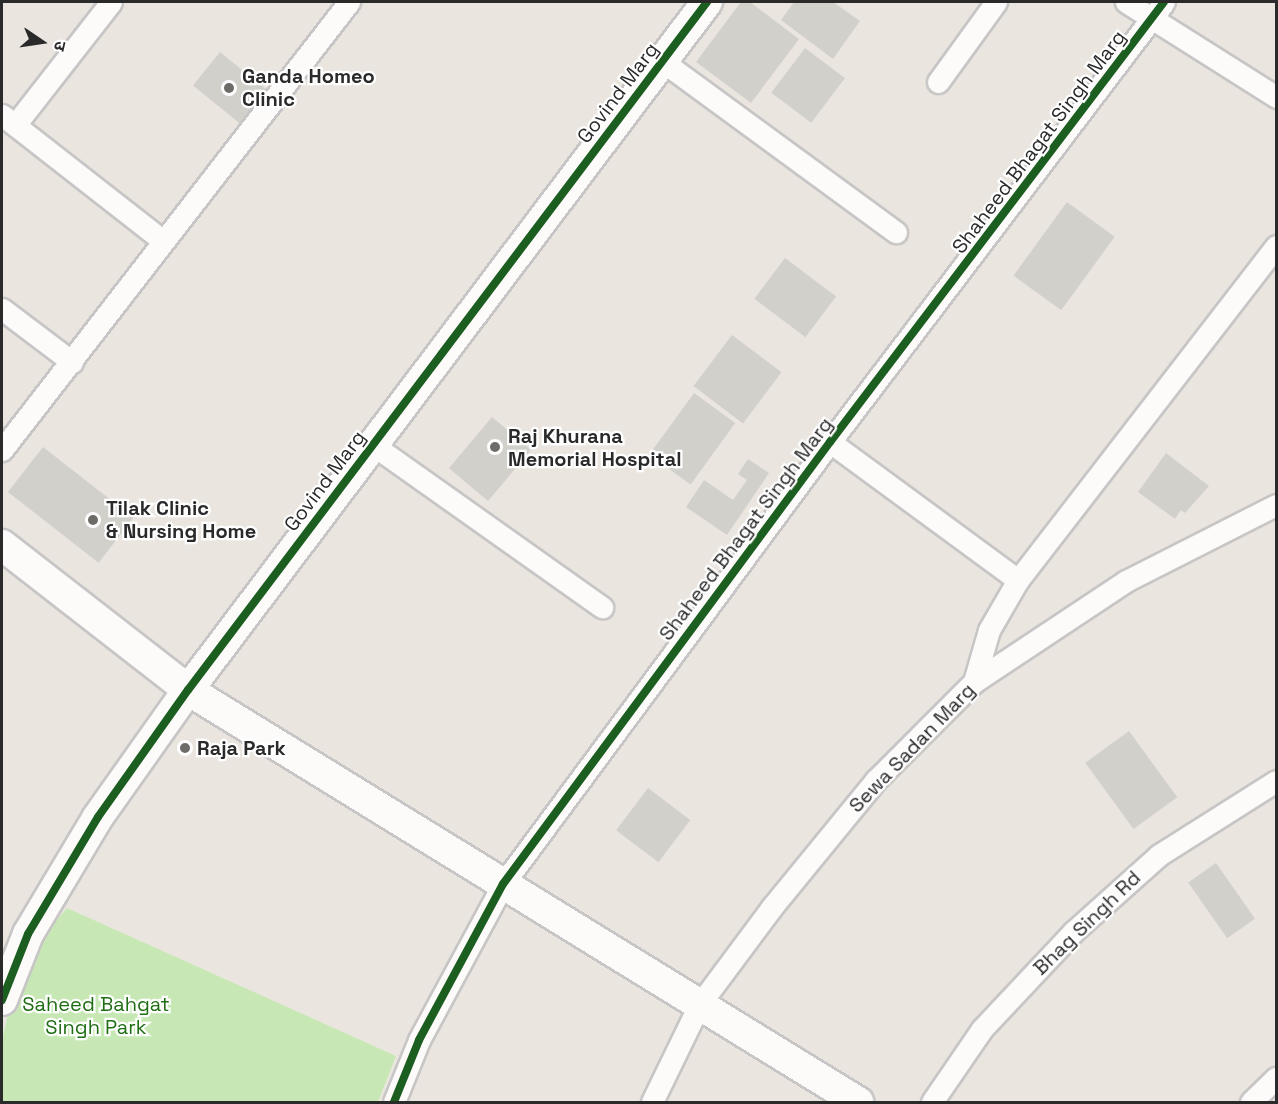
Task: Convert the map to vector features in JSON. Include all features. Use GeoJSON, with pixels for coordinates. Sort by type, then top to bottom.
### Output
{"type":"FeatureCollection","features":[{"type":"Feature","properties":{"kind":"street"},"geometry":{"type":"LineString","coordinates":[[111,2],[8,120],[162,240]]}},
{"type":"Feature","properties":{"kind":"street"},"geometry":{"type":"LineString","coordinates":[[2,450],[72,362],[162,240],[349,2]]}},
{"type":"Feature","properties":{"kind":"street","name":"Govind Marg"},"geometry":{"type":"LineString","coordinates":[[2,1000],[27,934],[98,817],[188,690],[707,2]]}},
{"type":"Feature","properties":{"kind":"street"},"geometry":{"type":"LineString","coordinates":[[938,82],[996,2]]}},
{"type":"Feature","properties":{"kind":"street"},"geometry":{"type":"LineString","coordinates":[[1126,2],[1159,10],[1276,98]]}},
{"type":"Feature","properties":{"kind":"street","name":"Shaheed Bhagat Singh Marg"},"geometry":{"type":"LineString","coordinates":[[394,1102],[419,1040],[503,884],[830,442],[1159,10]]}},
{"type":"Feature","properties":{"kind":"street"},"geometry":{"type":"LineString","coordinates":[[662,61],[896,232]]}},
{"type":"Feature","properties":{"kind":"street"},"geometry":{"type":"LineString","coordinates":[[974,682],[989,630],[1018,580],[1276,246]]}},
{"type":"Feature","properties":{"kind":"street"},"geometry":{"type":"LineString","coordinates":[[2,309],[72,362]]}},
{"type":"Feature","properties":{"kind":"street"},"geometry":{"type":"LineString","coordinates":[[830,442],[1018,580]]}},
{"type":"Feature","properties":{"kind":"street"},"geometry":{"type":"LineString","coordinates":[[373,445],[602,607]]}},
{"type":"Feature","properties":{"kind":"street","name":"Sewa Sadan Marg"},"geometry":{"type":"LineString","coordinates":[[652,1102],[699,1005],[772,907],[876,780],[974,682],[1126,581],[1276,504]]}},
{"type":"Feature","properties":{"kind":"street"},"geometry":{"type":"LineString","coordinates":[[2,545],[188,690],[858,1102]]}},
{"type":"Feature","properties":{"kind":"street","name":"Bhag Singh Rd"},"geometry":{"type":"LineString","coordinates":[[932,1102],[982,1029],[1073,932],[1160,855],[1276,781]]}},
{"type":"Feature","properties":{"kind":"street"},"geometry":{"type":"LineString","coordinates":[[1251,1102],[1276,1078]]}},
{"type":"Feature","properties":{"kind":"green space","name":"Saheed Bahgat Singh Park"},"geometry":{"type":"Polygon","coordinates":[[[67,908],[396,1056],[378,1102],[2,1102],[2,1040],[20,964],[67,908]]]}},
{"type":"Feature","properties":{"kind":"building"},"geometry":{"type":"Polygon","coordinates":[[[741,2],[750,2],[799,39],[751,103],[696,62],[741,2]]]}},
{"type":"Feature","properties":{"kind":"building"},"geometry":{"type":"Polygon","coordinates":[[[794,2],[833,2],[860,21],[833,59],[781,20],[794,2]]]}},
{"type":"Feature","properties":{"kind":"building"},"geometry":{"type":"Polygon","coordinates":[[[805,48],[845,78],[811,123],[771,93],[805,48]]]}},
{"type":"Feature","properties":{"kind":"building"},"geometry":{"type":"Polygon","coordinates":[[[220,52],[267,90],[240,123],[193,85],[220,52]]]}},
{"type":"Feature","properties":{"kind":"building"},"geometry":{"type":"Polygon","coordinates":[[[1067,202],[1115,237],[1061,310],[1014,276],[1067,202]]]}},
{"type":"Feature","properties":{"kind":"building"},"geometry":{"type":"Polygon","coordinates":[[[785,258],[836,297],[805,337],[754,299],[785,258]]]}},
{"type":"Feature","properties":{"kind":"building"},"geometry":{"type":"Polygon","coordinates":[[[732,335],[782,372],[743,423],[693,386],[732,335]]]}},
{"type":"Feature","properties":{"kind":"building"},"geometry":{"type":"Polygon","coordinates":[[[694,393],[735,423],[691,484],[649,454],[694,393]]]}},
{"type":"Feature","properties":{"kind":"building"},"geometry":{"type":"Polygon","coordinates":[[[492,417],[531,450],[488,501],[449,468],[492,417]]]}},
{"type":"Feature","properties":{"kind":"building"},"geometry":{"type":"Polygon","coordinates":[[[43,447],[134,518],[99,563],[8,492],[43,447]]]}},
{"type":"Feature","properties":{"kind":"building"},"geometry":{"type":"Polygon","coordinates":[[[1166,453],[1209,486],[1185,513],[1181,510],[1175,519],[1138,492],[1166,453]]]}},
{"type":"Feature","properties":{"kind":"building"},"geometry":{"type":"Polygon","coordinates":[[[748,459],[769,473],[727,535],[686,507],[704,480],[733,500],[747,480],[738,474],[748,459]]]}},
{"type":"Feature","properties":{"kind":"building"},"geometry":{"type":"Polygon","coordinates":[[[1129,731],[1177,797],[1134,829],[1085,763],[1129,731]]]}},
{"type":"Feature","properties":{"kind":"building"},"geometry":{"type":"Polygon","coordinates":[[[648,788],[690,820],[658,862],[616,830],[648,788]]]}},
{"type":"Feature","properties":{"kind":"building"},"geometry":{"type":"Polygon","coordinates":[[[1216,863],[1255,919],[1227,938],[1188,883],[1216,863]]]}},
{"type":"Feature","properties":{"kind":"cycle path"},"geometry":{"type":"LineString","coordinates":[[2,1000],[28,934],[98,817],[188,690],[707,2]]}},
{"type":"Feature","properties":{"kind":"cycle path"},"geometry":{"type":"LineString","coordinates":[[394,1102],[419,1040],[503,884],[830,442],[1164,2]]}},
{"type":"Feature","properties":{"kind":"place","name":"Ganda Homeo Clinic"},"geometry":{"type":"Point","coordinates":[229,88]}},
{"type":"Feature","properties":{"kind":"place","name":"Raj Khurana Memorial Hospital"},"geometry":{"type":"Point","coordinates":[495,447]}},
{"type":"Feature","properties":{"kind":"place","name":"Tilak Clinic & Nursing Home"},"geometry":{"type":"Point","coordinates":[93,520]}},
{"type":"Feature","properties":{"kind":"place","name":"Raja Park"},"geometry":{"type":"Point","coordinates":[185,748]}}]}
